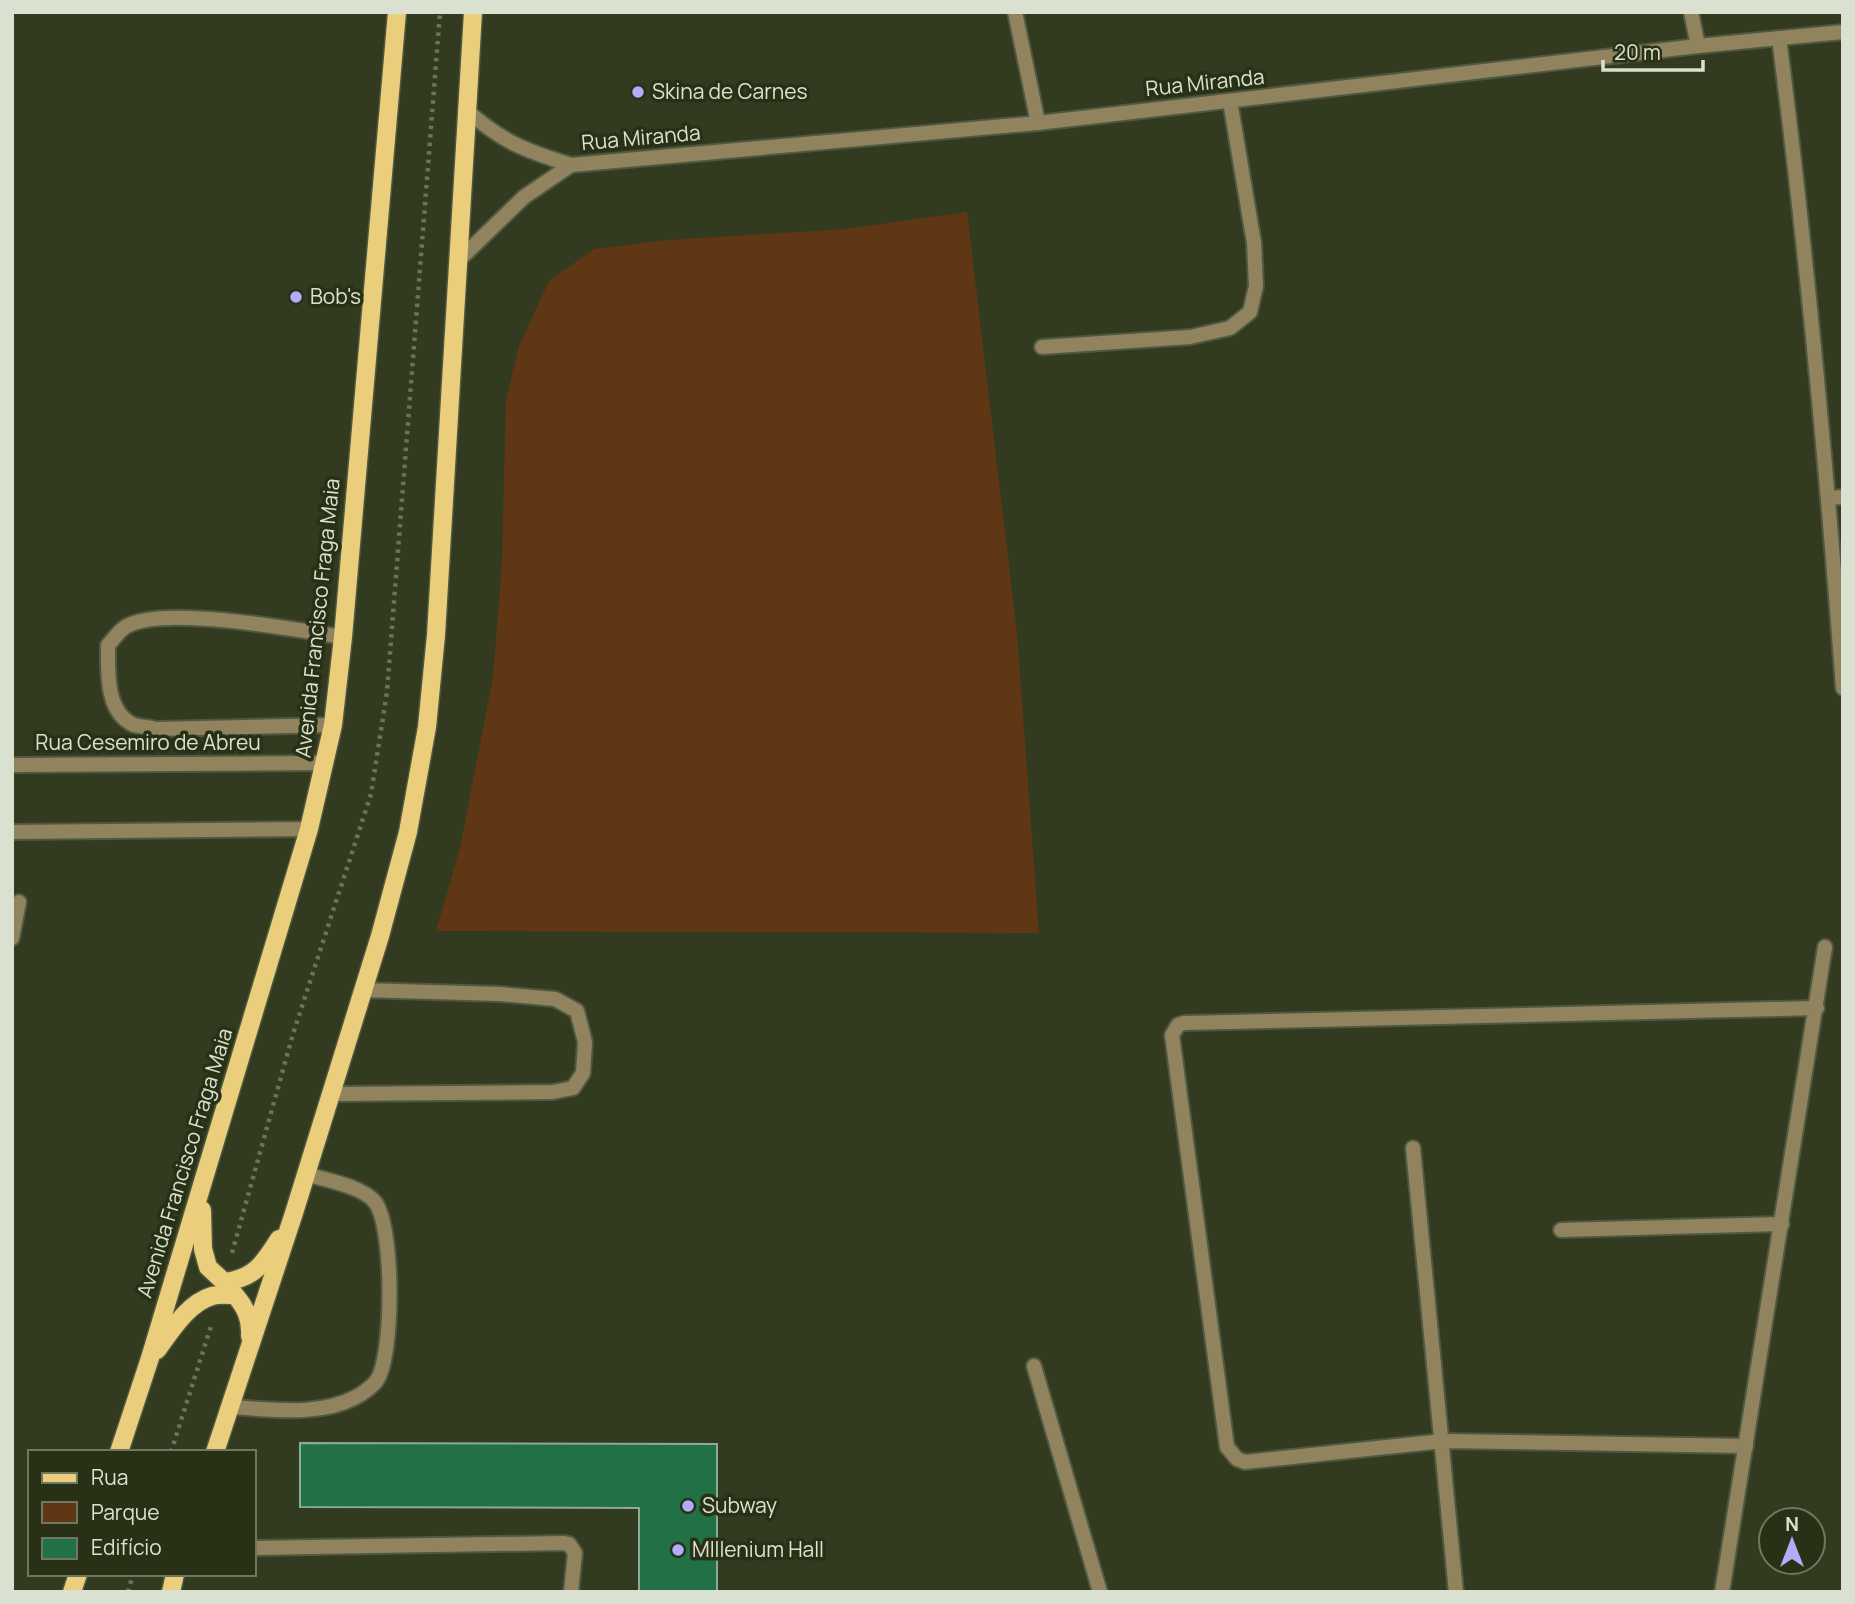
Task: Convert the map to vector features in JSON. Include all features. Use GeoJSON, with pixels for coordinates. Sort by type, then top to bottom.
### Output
{"type":"FeatureCollection","features":[{"type":"Feature","properties":{"kind":"main road","name":"Avenida Francisco Fraga Maia"},"geometry":{"type":"LineString","coordinates":[[120,1450],[150,1358],[309,829],[326,762],[333,725],[342,637],[397,12]]}},
{"type":"Feature","properties":{"kind":"main road"},"geometry":{"type":"LineString","coordinates":[[216,1450],[294,1213],[363,990],[408,832],[427,727],[436,635],[473,12]]}},
{"type":"Feature","properties":{"kind":"main road"},"geometry":{"type":"LineString","coordinates":[[204,1179],[200,1229],[203,1249],[208,1267],[224,1282],[237,1281],[251,1275],[261,1265],[294,1213]]}},
{"type":"Feature","properties":{"kind":"main road"},"geometry":{"type":"LineString","coordinates":[[150,1358],[181,1320],[212,1296],[235,1295],[243,1305],[249,1318],[248,1351]]}},
{"type":"Feature","properties":{"kind":"street"},"geometry":{"type":"LineString","coordinates":[[1015,12],[1038,122]]}},
{"type":"Feature","properties":{"kind":"street"},"geometry":{"type":"LineString","coordinates":[[1691,12],[1698,46]]}},
{"type":"Feature","properties":{"kind":"street","name":"Rua Miranda"},"geometry":{"type":"LineString","coordinates":[[466,110],[504,140],[523,150],[571,165],[1230,102],[1698,46],[1843,32]]}},
{"type":"Feature","properties":{"kind":"street"},"geometry":{"type":"LineString","coordinates":[[1779,38],[1836,498],[1843,688]]}},
{"type":"Feature","properties":{"kind":"street"},"geometry":{"type":"LineString","coordinates":[[1042,347],[1190,337],[1230,328],[1250,312],[1256,286],[1254,243],[1230,102]]}},
{"type":"Feature","properties":{"kind":"street","name":"Rua Miranda"},"geometry":{"type":"LineString","coordinates":[[460,259],[524,197],[571,165]]}},
{"type":"Feature","properties":{"kind":"street"},"geometry":{"type":"LineString","coordinates":[[333,725],[156,729],[133,724],[114,707],[108,677],[108,645],[125,626],[150,617],[268,625],[342,637]]}},
{"type":"Feature","properties":{"kind":"street","name":"Rua Cesemiro de Abreu"},"geometry":{"type":"LineString","coordinates":[[12,765],[326,762]]}},
{"type":"Feature","properties":{"kind":"street"},"geometry":{"type":"LineString","coordinates":[[12,832],[309,829]]}},
{"type":"Feature","properties":{"kind":"street"},"geometry":{"type":"LineString","coordinates":[[12,938],[19,902]]}},
{"type":"Feature","properties":{"kind":"street"},"geometry":{"type":"LineString","coordinates":[[1722,1592],[1825,947]]}},
{"type":"Feature","properties":{"kind":"street"},"geometry":{"type":"LineString","coordinates":[[331,1094],[553,1093],[573,1088],[583,1073],[585,1042],[577,1011],[555,999],[363,990]]}},
{"type":"Feature","properties":{"kind":"street"},"geometry":{"type":"LineString","coordinates":[[1746,1446],[1443,1441],[1245,1462],[1237,1459],[1227,1447],[1172,1035],[1175,1029],[1184,1023],[1817,1008]]}},
{"type":"Feature","properties":{"kind":"street"},"geometry":{"type":"LineString","coordinates":[[1413,1148],[1456,1592]]}},
{"type":"Feature","properties":{"kind":"street"},"geometry":{"type":"LineString","coordinates":[[229,1407],[331,1407],[357,1396],[377,1380],[387,1344],[387,1235],[375,1202],[355,1188],[306,1174]]}},
{"type":"Feature","properties":{"kind":"street"},"geometry":{"type":"LineString","coordinates":[[1561,1230],[1782,1224]]}},
{"type":"Feature","properties":{"kind":"street"},"geometry":{"type":"LineString","coordinates":[[1034,1366],[1100,1592]]}},
{"type":"Feature","properties":{"kind":"street"},"geometry":{"type":"LineString","coordinates":[[256,1548],[564,1543],[569,1544],[575,1553],[571,1592]]}},
{"type":"Feature","properties":{"kind":"green space"},"geometry":{"type":"Polygon","coordinates":[[[967,212],[1017,633],[1039,933],[436,931],[460,848],[493,677],[502,562],[506,400],[519,346],[549,281],[594,249],[668,240],[845,229],[967,212]]]}},
{"type":"Feature","properties":{"kind":"building","name":"MIllenium Hall"},"geometry":{"type":"Polygon","coordinates":[[[300,1443],[717,1444],[717,1592],[639,1592],[639,1508],[300,1507],[300,1443]]]}},
{"type":"Feature","properties":{"kind":"place","name":"Skina de Carnes"},"geometry":{"type":"Point","coordinates":[638,92]}},
{"type":"Feature","properties":{"kind":"place","name":"Bob's"},"geometry":{"type":"Point","coordinates":[296,297]}},
{"type":"Feature","properties":{"kind":"place","name":"Subway"},"geometry":{"type":"Point","coordinates":[688,1506]}},
{"type":"Feature","properties":{"kind":"place","name":"MIllenium Hall"},"geometry":{"type":"Point","coordinates":[678,1550]}}]}
